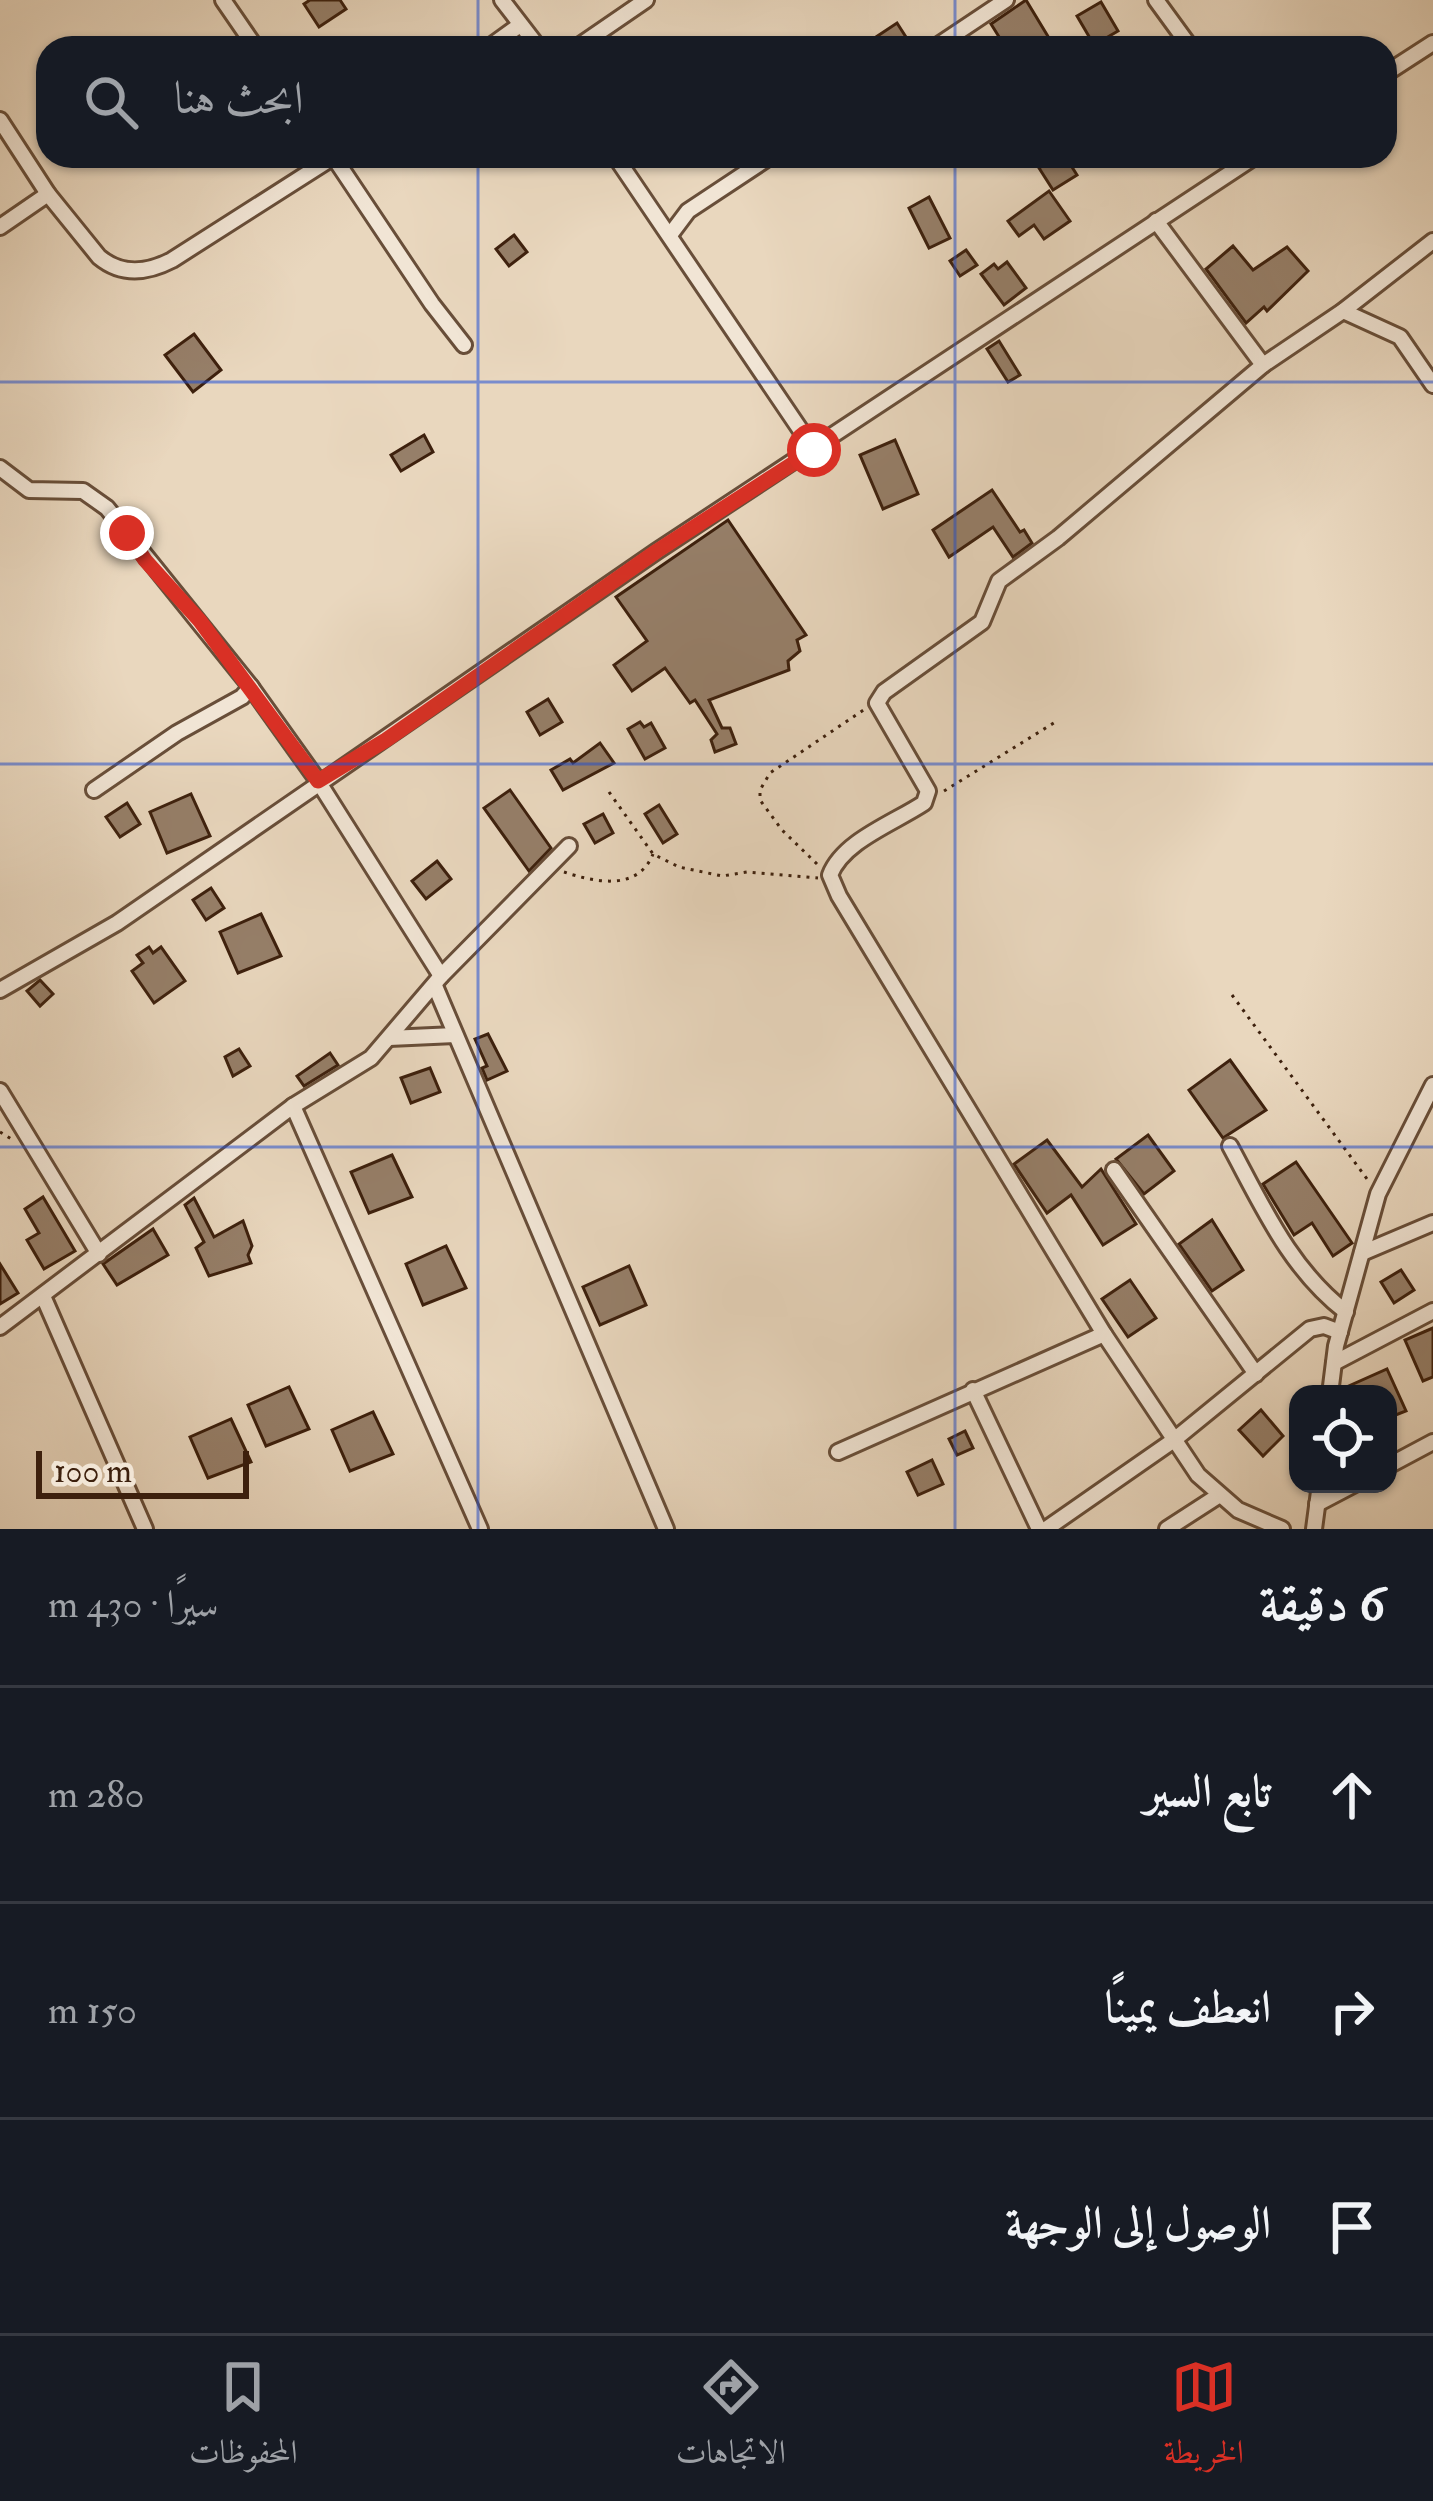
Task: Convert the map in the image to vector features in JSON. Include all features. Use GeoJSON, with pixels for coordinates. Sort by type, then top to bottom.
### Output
{"type":"FeatureCollection","features":[{"type":"Feature","properties":{"kind":"street"},"geometry":{"type":"LineString","coordinates":[[223,0],[248,36]]}},
{"type":"Feature","properties":{"kind":"street"},"geometry":{"type":"LineString","coordinates":[[502,0],[529,36]]}},
{"type":"Feature","properties":{"kind":"street"},"geometry":{"type":"LineString","coordinates":[[593,36],[646,0]]}},
{"type":"Feature","properties":{"kind":"street"},"geometry":{"type":"LineString","coordinates":[[952,36],[1006,0]]}},
{"type":"Feature","properties":{"kind":"street"},"geometry":{"type":"LineString","coordinates":[[1156,0],[1182,36]]}},
{"type":"Feature","properties":{"kind":"street"},"geometry":{"type":"LineString","coordinates":[[505,36],[520,25]]}},
{"type":"Feature","properties":{"kind":"street"},"geometry":{"type":"LineString","coordinates":[[1397,66],[1433,43]]}},
{"type":"Feature","properties":{"kind":"street"},"geometry":{"type":"LineString","coordinates":[[0,120],[48,194],[109,266],[148,271],[172,260],[315,168]]}},
{"type":"Feature","properties":{"kind":"street"},"geometry":{"type":"LineString","coordinates":[[342,168],[464,345]]}},
{"type":"Feature","properties":{"kind":"street"},"geometry":{"type":"LineString","coordinates":[[623,168],[814,450]]}},
{"type":"Feature","properties":{"kind":"street"},"geometry":{"type":"LineString","coordinates":[[670,235],[688,212],[753,168]]}},
{"type":"Feature","properties":{"kind":"street"},"geometry":{"type":"LineString","coordinates":[[0,990],[117,923],[657,551],[1238,168]]}},
{"type":"Feature","properties":{"kind":"street"},"geometry":{"type":"LineString","coordinates":[[0,226],[48,194]]}},
{"type":"Feature","properties":{"kind":"street"},"geometry":{"type":"LineString","coordinates":[[1156,221],[1264,365]]}},
{"type":"Feature","properties":{"kind":"street"},"geometry":{"type":"LineString","coordinates":[[1282,1529],[1219,1496],[1174,1440],[1104,1334],[832,880],[836,861],[891,825],[926,798],[928,791],[877,704],[884,692],[982,622],[999,581],[1058,538],[1264,365],[1433,241]]}},
{"type":"Feature","properties":{"kind":"street"},"geometry":{"type":"LineString","coordinates":[[1343,311],[1400,337],[1433,385]]}},
{"type":"Feature","properties":{"kind":"street"},"geometry":{"type":"LineString","coordinates":[[0,469],[28,490],[83,491],[107,508],[251,687],[318,781],[438,981],[455,1035],[666,1529]]}},
{"type":"Feature","properties":{"kind":"street"},"geometry":{"type":"LineString","coordinates":[[94,790],[177,734],[242,698],[251,687]]}},
{"type":"Feature","properties":{"kind":"street"},"geometry":{"type":"LineString","coordinates":[[0,1327],[293,1106],[371,1058],[569,846]]}},
{"type":"Feature","properties":{"kind":"street"},"geometry":{"type":"LineString","coordinates":[[388,1038],[455,1035]]}},
{"type":"Feature","properties":{"kind":"street"},"geometry":{"type":"LineString","coordinates":[[1331,1385],[1340,1332],[1378,1194],[1433,1085]]}},
{"type":"Feature","properties":{"kind":"street"},"geometry":{"type":"LineString","coordinates":[[0,1091],[99,1254]]}},
{"type":"Feature","properties":{"kind":"street"},"geometry":{"type":"LineString","coordinates":[[293,1106],[480,1529]]}},
{"type":"Feature","properties":{"kind":"street"},"geometry":{"type":"LineString","coordinates":[[1230,1146],[1288,1252],[1325,1296],[1346,1312]]}},
{"type":"Feature","properties":{"kind":"street"},"geometry":{"type":"LineString","coordinates":[[1114,1170],[1256,1373]]}},
{"type":"Feature","properties":{"kind":"street"},"geometry":{"type":"LineString","coordinates":[[1362,1252],[1433,1223]]}},
{"type":"Feature","properties":{"kind":"street"},"geometry":{"type":"LineString","coordinates":[[43,1296],[146,1529]]}},
{"type":"Feature","properties":{"kind":"street"},"geometry":{"type":"LineString","coordinates":[[1334,1363],[1433,1311]]}},
{"type":"Feature","properties":{"kind":"street"},"geometry":{"type":"LineString","coordinates":[[974,1390],[1042,1529],[1174,1440],[1314,1327],[1340,1332]]}},
{"type":"Feature","properties":{"kind":"street"},"geometry":{"type":"LineString","coordinates":[[838,1452],[1104,1334]]}},
{"type":"Feature","properties":{"kind":"street"},"geometry":{"type":"LineString","coordinates":[[1397,1461],[1433,1442]]}},
{"type":"Feature","properties":{"kind":"street"},"geometry":{"type":"LineString","coordinates":[[1314,1529],[1319,1493]]}},
{"type":"Feature","properties":{"kind":"street"},"geometry":{"type":"LineString","coordinates":[[1317,1504],[1337,1493]]}},
{"type":"Feature","properties":{"kind":"street"},"geometry":{"type":"LineString","coordinates":[[1167,1529],[1219,1496]]}},
{"type":"Feature","properties":{"kind":"path"},"geometry":{"type":"LineString","coordinates":[[832,880],[782,830],[760,800],[760,790],[770,773],[877,704]]}},
{"type":"Feature","properties":{"kind":"path"},"geometry":{"type":"LineString","coordinates":[[926,798],[1057,721]]}},
{"type":"Feature","properties":{"kind":"path"},"geometry":{"type":"LineString","coordinates":[[609,792],[653,854],[696,873],[747,872],[832,880]]}},
{"type":"Feature","properties":{"kind":"path"},"geometry":{"type":"LineString","coordinates":[[545,871],[564,871],[599,884],[617,882],[649,864],[653,854]]}},
{"type":"Feature","properties":{"kind":"path"},"geometry":{"type":"LineString","coordinates":[[1232,995],[1378,1194]]}},
{"type":"Feature","properties":{"kind":"building"},"geometry":{"type":"Polygon","coordinates":[[[340,0],[346,9],[319,27],[304,4],[340,0]]]}},
{"type":"Feature","properties":{"kind":"building"},"geometry":{"type":"Polygon","coordinates":[[[1026,0],[1048,36],[998,36],[991,24],[1026,0]]]}},
{"type":"Feature","properties":{"kind":"building"},"geometry":{"type":"Polygon","coordinates":[[[1101,2],[1118,31],[1089,36],[1077,16],[1101,2]]]}},
{"type":"Feature","properties":{"kind":"building"},"geometry":{"type":"Polygon","coordinates":[[[897,23],[905,36],[878,36],[897,23]]]}},
{"type":"Feature","properties":{"kind":"building"},"geometry":{"type":"Polygon","coordinates":[[[1039,168],[1073,168],[1077,175],[1053,190],[1039,168]]]}},
{"type":"Feature","properties":{"kind":"building"},"geometry":{"type":"Polygon","coordinates":[[[1049,191],[1070,221],[1044,239],[1034,225],[1019,236],[1008,221],[1049,191]]]}},
{"type":"Feature","properties":{"kind":"building"},"geometry":{"type":"Polygon","coordinates":[[[929,197],[950,238],[929,248],[909,208],[929,197]]]}},
{"type":"Feature","properties":{"kind":"building"},"geometry":{"type":"Polygon","coordinates":[[[514,235],[527,252],[509,266],[496,249],[514,235]]]}},
{"type":"Feature","properties":{"kind":"building"},"geometry":{"type":"Polygon","coordinates":[[[1233,246],[1253,270],[1287,247],[1308,271],[1267,311],[1264,307],[1246,323],[1206,269],[1233,246]]]}},
{"type":"Feature","properties":{"kind":"building"},"geometry":{"type":"Polygon","coordinates":[[[966,250],[977,265],[960,276],[950,261],[966,250]]]}},
{"type":"Feature","properties":{"kind":"building"},"geometry":{"type":"Polygon","coordinates":[[[1007,262],[1026,288],[1004,305],[981,274],[994,264],[998,269],[1007,262]]]}},
{"type":"Feature","properties":{"kind":"building"},"geometry":{"type":"Polygon","coordinates":[[[194,334],[221,370],[193,392],[165,355],[194,334]]]}},
{"type":"Feature","properties":{"kind":"building"},"geometry":{"type":"Polygon","coordinates":[[[999,341],[1020,375],[1008,382],[987,349],[999,341]]]}},
{"type":"Feature","properties":{"kind":"building"},"geometry":{"type":"Polygon","coordinates":[[[424,435],[433,452],[401,471],[391,455],[424,435]]]}},
{"type":"Feature","properties":{"kind":"building"},"geometry":{"type":"Polygon","coordinates":[[[895,440],[918,494],[883,509],[860,455],[895,440]]]}},
{"type":"Feature","properties":{"kind":"building"},"geometry":{"type":"Polygon","coordinates":[[[992,490],[1032,543],[1013,557],[993,527],[949,557],[933,530],[992,490]]]}},
{"type":"Feature","properties":{"kind":"building"},"geometry":{"type":"Polygon","coordinates":[[[728,520],[806,635],[797,640],[800,651],[788,661],[789,670],[709,700],[736,744],[715,752],[711,740],[717,734],[695,700],[690,703],[665,668],[632,691],[614,665],[647,641],[616,597],[728,520]]]}},
{"type":"Feature","properties":{"kind":"building"},"geometry":{"type":"Polygon","coordinates":[[[548,699],[562,722],[540,735],[527,712],[548,699]]]}},
{"type":"Feature","properties":{"kind":"building"},"geometry":{"type":"Polygon","coordinates":[[[640,722],[644,727],[651,723],[665,748],[645,759],[628,729],[640,722]]]}},
{"type":"Feature","properties":{"kind":"building"},"geometry":{"type":"Polygon","coordinates":[[[600,743],[614,763],[563,790],[551,770],[570,759],[573,763],[600,743]]]}},
{"type":"Feature","properties":{"kind":"building"},"geometry":{"type":"Polygon","coordinates":[[[510,790],[551,848],[529,871],[484,808],[510,790]]]}},
{"type":"Feature","properties":{"kind":"building"},"geometry":{"type":"Polygon","coordinates":[[[191,794],[210,836],[167,853],[150,812],[191,794]]]}},
{"type":"Feature","properties":{"kind":"building"},"geometry":{"type":"Polygon","coordinates":[[[127,803],[140,824],[120,837],[106,817],[127,803]]]}},
{"type":"Feature","properties":{"kind":"building"},"geometry":{"type":"Polygon","coordinates":[[[659,805],[677,834],[663,843],[645,814],[659,805]]]}},
{"type":"Feature","properties":{"kind":"building"},"geometry":{"type":"Polygon","coordinates":[[[603,814],[613,833],[595,843],[584,824],[603,814]]]}},
{"type":"Feature","properties":{"kind":"building"},"geometry":{"type":"Polygon","coordinates":[[[437,861],[451,879],[426,899],[412,881],[437,861]]]}},
{"type":"Feature","properties":{"kind":"building"},"geometry":{"type":"Polygon","coordinates":[[[211,888],[224,908],[206,920],[193,900],[211,888]]]}},
{"type":"Feature","properties":{"kind":"building"},"geometry":{"type":"Polygon","coordinates":[[[261,914],[281,956],[238,973],[220,932],[261,914]]]}},
{"type":"Feature","properties":{"kind":"building"},"geometry":{"type":"Polygon","coordinates":[[[149,947],[153,953],[161,947],[185,981],[154,1003],[132,971],[143,963],[137,955],[149,947]]]}},
{"type":"Feature","properties":{"kind":"building"},"geometry":{"type":"Polygon","coordinates":[[[40,980],[53,994],[40,1006],[27,991],[40,980]]]}},
{"type":"Feature","properties":{"kind":"building"},"geometry":{"type":"Polygon","coordinates":[[[488,1034],[507,1071],[487,1080],[482,1068],[487,1066],[475,1039],[488,1034]]]}},
{"type":"Feature","properties":{"kind":"building"},"geometry":{"type":"Polygon","coordinates":[[[239,1049],[250,1066],[233,1076],[225,1057],[239,1049]]]}},
{"type":"Feature","properties":{"kind":"building"},"geometry":{"type":"Polygon","coordinates":[[[330,1053],[338,1065],[304,1086],[297,1076],[330,1053]]]}},
{"type":"Feature","properties":{"kind":"building"},"geometry":{"type":"Polygon","coordinates":[[[1230,1060],[1266,1110],[1223,1138],[1189,1090],[1230,1060]]]}},
{"type":"Feature","properties":{"kind":"building"},"geometry":{"type":"Polygon","coordinates":[[[430,1068],[440,1092],[411,1103],[401,1078],[430,1068]]]}},
{"type":"Feature","properties":{"kind":"building"},"geometry":{"type":"Polygon","coordinates":[[[1148,1135],[1174,1171],[1144,1194],[1116,1159],[1148,1135]]]}},
{"type":"Feature","properties":{"kind":"building"},"geometry":{"type":"Polygon","coordinates":[[[1047,1140],[1082,1187],[1101,1169],[1136,1224],[1103,1245],[1071,1195],[1047,1213],[1014,1164],[1047,1140]]]}},
{"type":"Feature","properties":{"kind":"building"},"geometry":{"type":"Polygon","coordinates":[[[392,1155],[412,1197],[369,1213],[351,1172],[392,1155]]]}},
{"type":"Feature","properties":{"kind":"building"},"geometry":{"type":"Polygon","coordinates":[[[1296,1162],[1352,1243],[1333,1256],[1312,1223],[1294,1235],[1263,1184],[1296,1162]]]}},
{"type":"Feature","properties":{"kind":"building"},"geometry":{"type":"Polygon","coordinates":[[[43,1197],[75,1251],[44,1269],[27,1240],[39,1233],[25,1209],[43,1197]]]}},
{"type":"Feature","properties":{"kind":"building"},"geometry":{"type":"Polygon","coordinates":[[[194,1198],[214,1237],[243,1221],[252,1246],[251,1263],[209,1276],[196,1248],[204,1242],[185,1205],[194,1198]]]}},
{"type":"Feature","properties":{"kind":"building"},"geometry":{"type":"Polygon","coordinates":[[[1212,1220],[1243,1270],[1212,1291],[1179,1244],[1212,1220]]]}},
{"type":"Feature","properties":{"kind":"building"},"geometry":{"type":"Polygon","coordinates":[[[153,1229],[168,1255],[117,1285],[103,1264],[153,1229]]]}},
{"type":"Feature","properties":{"kind":"building"},"geometry":{"type":"Polygon","coordinates":[[[446,1246],[466,1288],[423,1305],[406,1264],[446,1246]]]}},
{"type":"Feature","properties":{"kind":"building"},"geometry":{"type":"Polygon","coordinates":[[[0,1264],[18,1293],[0,1304],[0,1264]]]}},
{"type":"Feature","properties":{"kind":"building"},"geometry":{"type":"Polygon","coordinates":[[[629,1266],[646,1305],[600,1325],[583,1287],[629,1266]]]}},
{"type":"Feature","properties":{"kind":"building"},"geometry":{"type":"Polygon","coordinates":[[[1401,1270],[1414,1290],[1394,1303],[1381,1282],[1401,1270]]]}},
{"type":"Feature","properties":{"kind":"building"},"geometry":{"type":"Polygon","coordinates":[[[1130,1280],[1156,1318],[1128,1337],[1102,1299],[1130,1280]]]}},
{"type":"Feature","properties":{"kind":"building"},"geometry":{"type":"Polygon","coordinates":[[[1433,1328],[1433,1377],[1423,1381],[1405,1340],[1433,1328]]]}},
{"type":"Feature","properties":{"kind":"building"},"geometry":{"type":"Polygon","coordinates":[[[1387,1369],[1394,1385],[1351,1385],[1387,1369]]]}},
{"type":"Feature","properties":{"kind":"building"},"geometry":{"type":"Polygon","coordinates":[[[289,1387],[309,1429],[266,1446],[248,1405],[289,1387]]]}},
{"type":"Feature","properties":{"kind":"building"},"geometry":{"type":"Polygon","coordinates":[[[1397,1391],[1406,1411],[1397,1414],[1397,1391]]]}},
{"type":"Feature","properties":{"kind":"building"},"geometry":{"type":"Polygon","coordinates":[[[1261,1410],[1283,1436],[1263,1456],[1239,1430],[1261,1410]]]}},
{"type":"Feature","properties":{"kind":"building"},"geometry":{"type":"Polygon","coordinates":[[[373,1412],[393,1454],[350,1471],[332,1430],[373,1412]]]}},
{"type":"Feature","properties":{"kind":"building"},"geometry":{"type":"Polygon","coordinates":[[[231,1419],[251,1462],[208,1478],[190,1437],[231,1419]]]}},
{"type":"Feature","properties":{"kind":"building"},"geometry":{"type":"Polygon","coordinates":[[[965,1431],[973,1448],[957,1455],[949,1439],[965,1431]]]}},
{"type":"Feature","properties":{"kind":"building"},"geometry":{"type":"Polygon","coordinates":[[[932,1460],[943,1484],[918,1495],[907,1472],[932,1460]]]}},
{"type":"Feature","properties":{"kind":"route"},"geometry":{"type":"LineString","coordinates":[[127,533],[251,687],[318,781],[386,740],[657,551],[814,450]]}}]}
